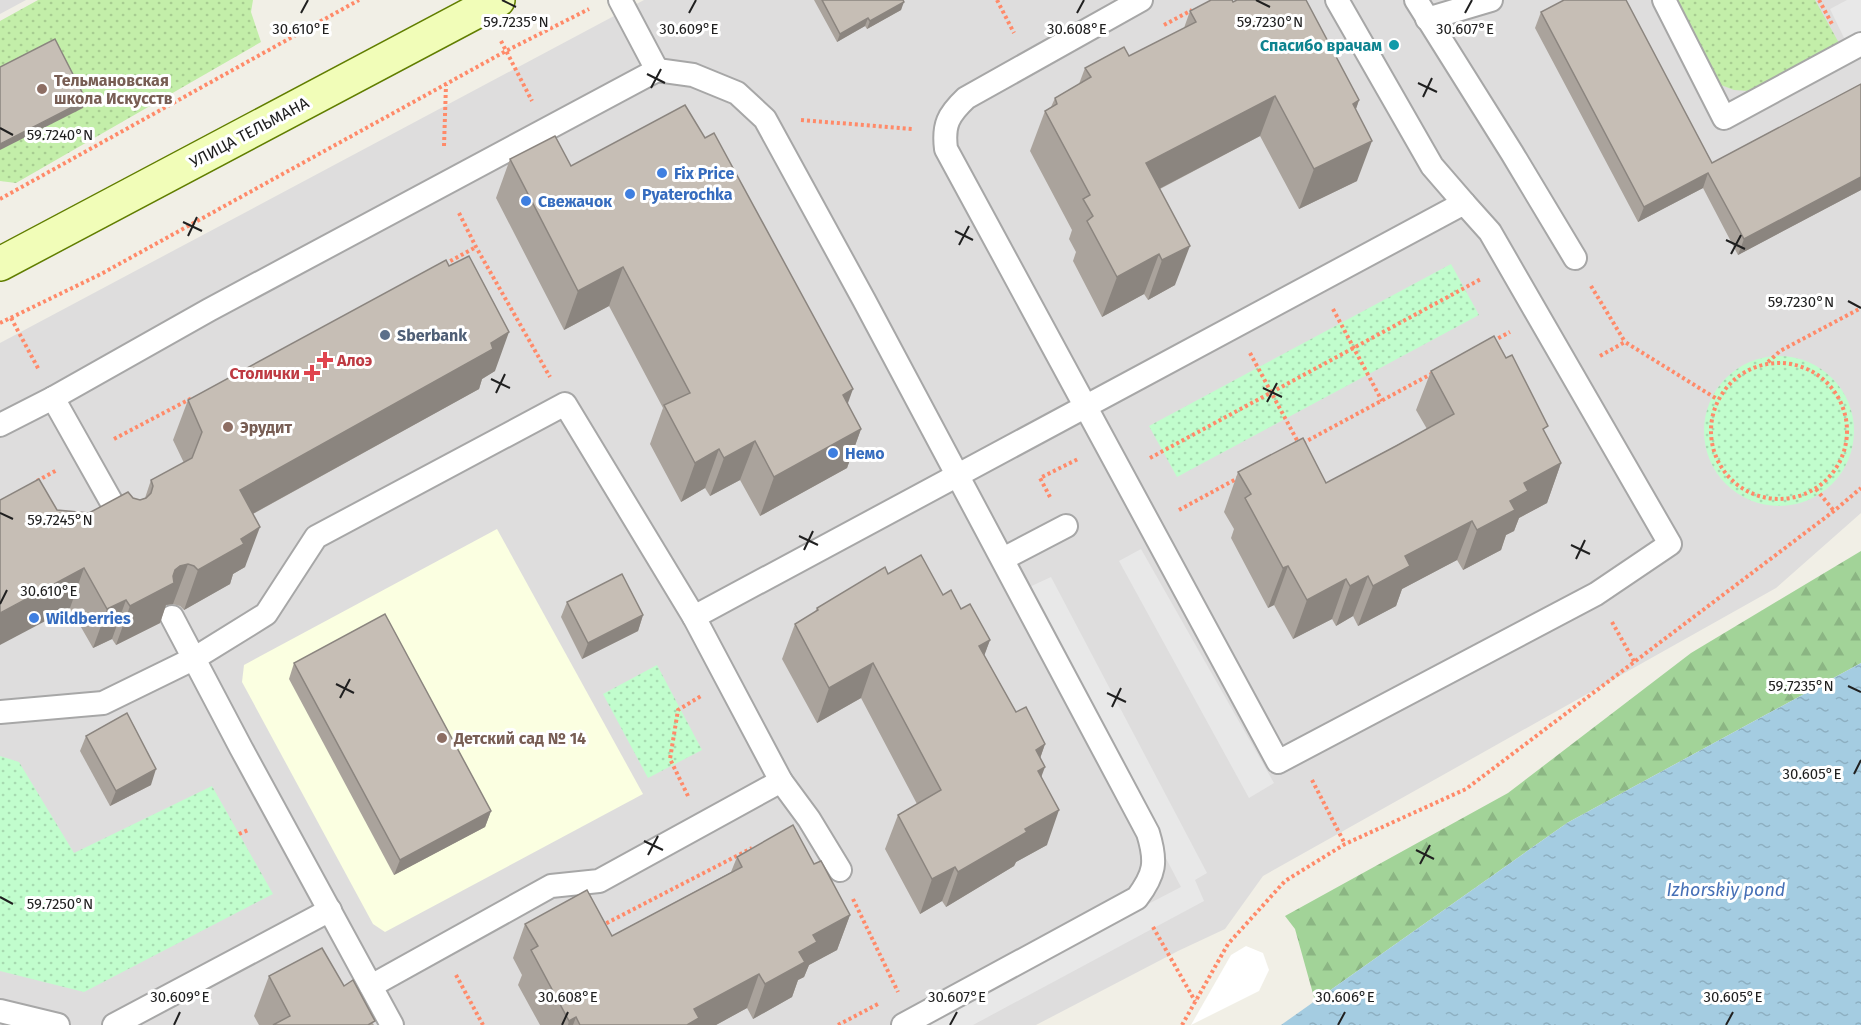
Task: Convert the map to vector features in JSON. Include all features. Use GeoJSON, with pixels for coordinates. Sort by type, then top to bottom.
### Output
{"type":"FeatureCollection","features":[{"type":"Feature","properties":{"kind":"main road","name":"УЛИЦА ТЕЛЬМАНА"},"geometry":{"type":"LineString","coordinates":[[0,264],[498,0]]}},
{"type":"Feature","properties":{"kind":"lane"},"geometry":{"type":"LineString","coordinates":[[620,0],[657,70]]}},
{"type":"Feature","properties":{"kind":"lane"},"geometry":{"type":"LineString","coordinates":[[1141,0],[966,98],[953,110],[944,131],[946,149],[1278,762],[1596,594],[1670,544],[1490,232],[1432,166],[1337,0]]}},
{"type":"Feature","properties":{"kind":"lane"},"geometry":{"type":"LineString","coordinates":[[1491,0],[1421,10],[1512,153],[1575,258]]}},
{"type":"Feature","properties":{"kind":"lane"},"geometry":{"type":"LineString","coordinates":[[1664,0],[1724,118],[1861,44]]}},
{"type":"Feature","properties":{"kind":"lane"},"geometry":{"type":"LineString","coordinates":[[0,425],[53,398],[209,310],[657,70],[693,75],[737,93],[765,120],[1003,559],[1148,833],[1155,855],[1150,880],[1137,898],[903,1025]]}},
{"type":"Feature","properties":{"kind":"lane"},"geometry":{"type":"LineString","coordinates":[[694,617],[1464,203]]}},
{"type":"Feature","properties":{"kind":"lane"},"geometry":{"type":"LineString","coordinates":[[53,398],[125,526]]}},
{"type":"Feature","properties":{"kind":"lane"},"geometry":{"type":"LineString","coordinates":[[0,712],[103,703],[195,658],[266,614],[316,537],[565,404],[694,617],[781,781],[809,819],[840,870]]}},
{"type":"Feature","properties":{"kind":"lane"},"geometry":{"type":"LineString","coordinates":[[1003,559],[1066,526]]}},
{"type":"Feature","properties":{"kind":"lane"},"geometry":{"type":"LineString","coordinates":[[172,617],[392,1025]]}},
{"type":"Feature","properties":{"kind":"lane"},"geometry":{"type":"LineString","coordinates":[[371,986],[551,886],[599,881],[781,781]]}},
{"type":"Feature","properties":{"kind":"lane"},"geometry":{"type":"LineString","coordinates":[[114,1025],[330,910]]}},
{"type":"Feature","properties":{"kind":"lane"},"geometry":{"type":"LineString","coordinates":[[0,1011],[58,1025]]}},
{"type":"Feature","properties":{"kind":"path"},"geometry":{"type":"LineString","coordinates":[[0,199],[359,0]]}},
{"type":"Feature","properties":{"kind":"path"},"geometry":{"type":"LineString","coordinates":[[1161,27],[1201,5]]}},
{"type":"Feature","properties":{"kind":"path"},"geometry":{"type":"LineString","coordinates":[[0,324],[101,274],[506,51],[591,8]]}},
{"type":"Feature","properties":{"kind":"path"},"geometry":{"type":"LineString","coordinates":[[496,32],[546,129]]}},
{"type":"Feature","properties":{"kind":"path"},"geometry":{"type":"LineString","coordinates":[[446,84],[444,184],[476,247],[565,404]]}},
{"type":"Feature","properties":{"kind":"path"},"geometry":{"type":"LineString","coordinates":[[765,120],[811,120],[944,131]]}},
{"type":"Feature","properties":{"kind":"path"},"geometry":{"type":"LineString","coordinates":[[444,264],[476,247]]}},
{"type":"Feature","properties":{"kind":"path"},"geometry":{"type":"LineString","coordinates":[[1575,258],[1624,342],[1717,399]]}},
{"type":"Feature","properties":{"kind":"path"},"geometry":{"type":"LineString","coordinates":[[1150,458],[1484,277]]}},
{"type":"Feature","properties":{"kind":"path"},"geometry":{"type":"LineString","coordinates":[[1330,303],[1382,400]]}},
{"type":"Feature","properties":{"kind":"path"},"geometry":{"type":"LineString","coordinates":[[1767,363],[1780,351],[1861,308]]}},
{"type":"Feature","properties":{"kind":"path"},"geometry":{"type":"LineString","coordinates":[[11,318],[53,398]]}},
{"type":"Feature","properties":{"kind":"path"},"geometry":{"type":"LineString","coordinates":[[1507,322],[1517,340]]}},
{"type":"Feature","properties":{"kind":"path"},"geometry":{"type":"LineString","coordinates":[[1492,341],[1512,331]]}},
{"type":"Feature","properties":{"kind":"path"},"geometry":{"type":"LineString","coordinates":[[1571,372],[1624,342]]}},
{"type":"Feature","properties":{"kind":"path"},"geometry":{"type":"LineString","coordinates":[[1247,348],[1300,445]]}},
{"type":"Feature","properties":{"kind":"path"},"geometry":{"type":"LineString","coordinates":[[1791,362],[1813,371],[1831,386],[1844,406],[1848,429],[1844,453],[1833,473],[1816,489],[1795,498],[1773,499],[1752,494],[1733,482],[1719,465],[1712,444],[1711,422],[1717,399],[1729,383],[1746,370],[1767,363],[1791,362]]}},
{"type":"Feature","properties":{"kind":"path"},"geometry":{"type":"LineString","coordinates":[[1290,450],[1442,368]]}},
{"type":"Feature","properties":{"kind":"path"},"geometry":{"type":"LineString","coordinates":[[28,485],[201,393]]}},
{"type":"Feature","properties":{"kind":"path"},"geometry":{"type":"LineString","coordinates":[[1066,526],[1040,478],[1106,445]]}},
{"type":"Feature","properties":{"kind":"path"},"geometry":{"type":"LineString","coordinates":[[1149,526],[1239,477]]}},
{"type":"Feature","properties":{"kind":"path"},"geometry":{"type":"LineString","coordinates":[[1182,1025],[1228,944],[1285,881],[1345,843],[1466,789],[1834,511],[1861,488]]}},
{"type":"Feature","properties":{"kind":"path"},"geometry":{"type":"LineString","coordinates":[[1816,489],[1834,511]]}},
{"type":"Feature","properties":{"kind":"path"},"geometry":{"type":"LineString","coordinates":[[722,864],[669,759],[678,710],[728,681]]}},
{"type":"Feature","properties":{"kind":"path"},"geometry":{"type":"LineString","coordinates":[[840,870],[899,993],[889,998]]}},
{"type":"Feature","properties":{"kind":"path"},"geometry":{"type":"LineString","coordinates":[[1137,898],[1195,1002]]}},
{"type":"Feature","properties":{"kind":"path"},"geometry":{"type":"LineString","coordinates":[[453,969],[483,1025]]}},
{"type":"Feature","properties":{"kind":"path"},"geometry":{"type":"LineString","coordinates":[[838,1025],[879,1004]]}},
{"type":"Feature","properties":{"kind":"shaded area"},"geometry":{"type":"Polygon","coordinates":[[[0,0],[26,0],[0,14],[0,0]]]}},
{"type":"Feature","properties":{"kind":"shaded area"},"geometry":{"type":"Polygon","coordinates":[[[644,0],[1861,0],[1861,513],[1776,588],[1263,876],[1225,929],[1036,1025],[0,1025],[0,343],[644,0]]]}},
{"type":"Feature","properties":{"kind":"shaded area"},"geometry":{"type":"Polygon","coordinates":[[[1847,0],[1861,0],[1861,31],[1845,40],[1830,9],[1847,0]]]}},
{"type":"Feature","properties":{"kind":"shaded area","name":"Детский сад № 14"},"geometry":{"type":"Polygon","coordinates":[[[497,529],[643,794],[385,932],[373,924],[242,682],[244,665],[497,529]]]}},
{"type":"Feature","properties":{"kind":"shaded area"},"geometry":{"type":"Polygon","coordinates":[[[1141,549],[1274,783],[1249,798],[1119,561],[1141,549]]]}},
{"type":"Feature","properties":{"kind":"shaded area"},"geometry":{"type":"Polygon","coordinates":[[[1051,577],[1207,873],[1195,880],[1204,901],[973,1025],[915,1025],[1181,887],[1025,589],[1051,577]]]}},
{"type":"Feature","properties":{"kind":"green space"},"geometry":{"type":"Polygon","coordinates":[[[38,0],[253,0],[251,12],[261,42],[16,183],[0,181],[0,21],[38,0]]]}},
{"type":"Feature","properties":{"kind":"green space"},"geometry":{"type":"Polygon","coordinates":[[[1675,0],[1815,0],[1839,43],[1749,91],[1734,90],[1721,85],[1675,0]]]}},
{"type":"Feature","properties":{"kind":"green space"},"geometry":{"type":"Polygon","coordinates":[[[1451,264],[1479,315],[1177,477],[1149,426],[1451,264]]]}},
{"type":"Feature","properties":{"kind":"green space"},"geometry":{"type":"Polygon","coordinates":[[[1779,356],[1808,362],[1832,378],[1848,402],[1854,431],[1848,460],[1832,484],[1808,500],[1779,506],[1750,500],[1726,484],[1710,460],[1704,431],[1710,402],[1726,378],[1750,362],[1779,356]]]}},
{"type":"Feature","properties":{"kind":"green space"},"geometry":{"type":"Polygon","coordinates":[[[1861,551],[1861,663],[1567,823],[1315,1001],[1295,929],[1285,916],[1508,793],[1691,653],[1861,551]]]}},
{"type":"Feature","properties":{"kind":"green space"},"geometry":{"type":"Polygon","coordinates":[[[657,665],[702,750],[648,778],[603,694],[657,665]]]}},
{"type":"Feature","properties":{"kind":"green space"},"geometry":{"type":"Polygon","coordinates":[[[0,756],[19,762],[74,853],[212,786],[273,894],[84,992],[0,971],[0,756]]]}},
{"type":"Feature","properties":{"kind":"water","name":"Izhorskiy pond"},"geometry":{"type":"Polygon","coordinates":[[[1861,663],[1861,1025],[1281,1025],[1567,823],[1861,663]]]}},
{"type":"Feature","properties":{"kind":"pier"},"geometry":{"type":"Polygon","coordinates":[[[1246,946],[1263,953],[1269,970],[1259,991],[1191,1025],[1231,955],[1246,946]]]}},
{"type":"Feature","properties":{"kind":"building"},"geometry":{"type":"Polygon","coordinates":[[[822,0],[903,0],[904,2],[840,34],[822,0]]]}},
{"type":"Feature","properties":{"kind":"building"},"geometry":{"type":"Polygon","coordinates":[[[1211,0],[1232,0],[1233,2],[1237,0],[1306,0],[1359,100],[1353,104],[1372,141],[1314,169],[1275,96],[1146,163],[1190,246],[1162,260],[1159,254],[1117,277],[1087,221],[1093,216],[1083,199],[1090,195],[1045,111],[1057,104],[1055,98],[1091,77],[1085,68],[1124,47],[1129,56],[1196,22],[1190,11],[1211,0]]]}},
{"type":"Feature","properties":{"kind":"building"},"geometry":{"type":"Polygon","coordinates":[[[1564,0],[1626,0],[1712,163],[1861,84],[1861,177],[1744,239],[1708,173],[1644,207],[1541,12],[1564,0]]]}},
{"type":"Feature","properties":{"kind":"building","name":"Тельмановская школа Искусств"},"geometry":{"type":"Polygon","coordinates":[[[55,39],[86,100],[0,144],[0,67],[55,39]]]}},
{"type":"Feature","properties":{"kind":"building"},"geometry":{"type":"Polygon","coordinates":[[[685,105],[705,138],[714,133],[853,389],[843,395],[861,429],[774,477],[755,441],[724,458],[719,449],[695,463],[664,405],[690,393],[623,267],[578,291],[510,159],[555,136],[571,166],[685,105]]]}},
{"type":"Feature","properties":{"kind":"building"},"geometry":{"type":"Polygon","coordinates":[[[469,256],[509,332],[491,343],[493,349],[240,490],[260,527],[241,539],[244,544],[198,570],[188,564],[180,566],[175,570],[174,583],[130,606],[126,600],[107,609],[84,568],[0,613],[0,500],[39,479],[57,510],[89,513],[128,492],[133,498],[140,500],[146,498],[153,486],[151,480],[192,458],[202,432],[188,400],[446,260],[449,266],[469,256]]]}},
{"type":"Feature","properties":{"kind":"building"},"geometry":{"type":"Polygon","coordinates":[[[1494,336],[1506,358],[1512,355],[1548,426],[1543,429],[1561,463],[1524,483],[1528,491],[1510,501],[1515,510],[1477,530],[1472,521],[1405,556],[1410,566],[1373,586],[1368,576],[1350,586],[1346,579],[1307,600],[1288,566],[1283,568],[1245,498],[1251,494],[1238,472],[1303,438],[1326,483],[1396,446],[1454,414],[1431,371],[1494,336]]]}},
{"type":"Feature","properties":{"kind":"building"},"geometry":{"type":"Polygon","coordinates":[[[921,555],[943,595],[951,590],[961,609],[970,604],[990,640],[979,646],[1016,712],[1026,707],[1045,744],[1036,750],[1045,767],[1038,771],[1059,810],[1025,829],[1027,832],[958,872],[955,867],[932,879],[898,815],[941,790],[873,663],[829,688],[795,624],[885,567],[888,574],[921,555]]]}},
{"type":"Feature","properties":{"kind":"building"},"geometry":{"type":"Polygon","coordinates":[[[622,574],[643,615],[588,643],[567,602],[622,574]]]}},
{"type":"Feature","properties":{"kind":"building"},"geometry":{"type":"Polygon","coordinates":[[[385,614],[491,811],[400,860],[294,663],[385,614]]]}},
{"type":"Feature","properties":{"kind":"building"},"geometry":{"type":"Polygon","coordinates":[[[127,713],[156,769],[116,791],[86,736],[127,713]]]}},
{"type":"Feature","properties":{"kind":"building"},"geometry":{"type":"Polygon","coordinates":[[[793,825],[814,864],[821,861],[850,915],[813,935],[817,942],[799,952],[805,962],[765,984],[759,974],[694,1009],[699,1018],[687,1025],[580,1025],[576,1017],[569,1021],[531,950],[538,946],[525,924],[587,890],[612,936],[742,867],[737,857],[793,825]]]}},
{"type":"Feature","properties":{"kind":"building"},"geometry":{"type":"Polygon","coordinates":[[[322,948],[344,986],[353,980],[375,1021],[368,1025],[273,1025],[290,1016],[269,976],[322,948]]]}},
{"type":"Feature","properties":{"kind":"place","name":"Спасибо врачам"},"geometry":{"type":"Point","coordinates":[1394,45]}},
{"type":"Feature","properties":{"kind":"place","name":"Тельмановская школа Искусств"},"geometry":{"type":"Point","coordinates":[42,89]}},
{"type":"Feature","properties":{"kind":"place","name":"Fix Price"},"geometry":{"type":"Point","coordinates":[662,173]}},
{"type":"Feature","properties":{"kind":"place","name":"Pyaterochka"},"geometry":{"type":"Point","coordinates":[630,194]}},
{"type":"Feature","properties":{"kind":"place","name":"Свежачок"},"geometry":{"type":"Point","coordinates":[526,201]}},
{"type":"Feature","properties":{"kind":"place","name":"Sberbank"},"geometry":{"type":"Point","coordinates":[385,335]}},
{"type":"Feature","properties":{"kind":"place","name":"Алоэ"},"geometry":{"type":"Point","coordinates":[325,360]}},
{"type":"Feature","properties":{"kind":"place","name":"Столички"},"geometry":{"type":"Point","coordinates":[312,373]}},
{"type":"Feature","properties":{"kind":"place","name":"Эрудит"},"geometry":{"type":"Point","coordinates":[228,427]}},
{"type":"Feature","properties":{"kind":"place","name":"Немо"},"geometry":{"type":"Point","coordinates":[833,453]}},
{"type":"Feature","properties":{"kind":"place","name":"Wildberries"},"geometry":{"type":"Point","coordinates":[34,618]}},
{"type":"Feature","properties":{"kind":"place","name":"Детский сад № 14"},"geometry":{"type":"Point","coordinates":[442,738]}}]}
